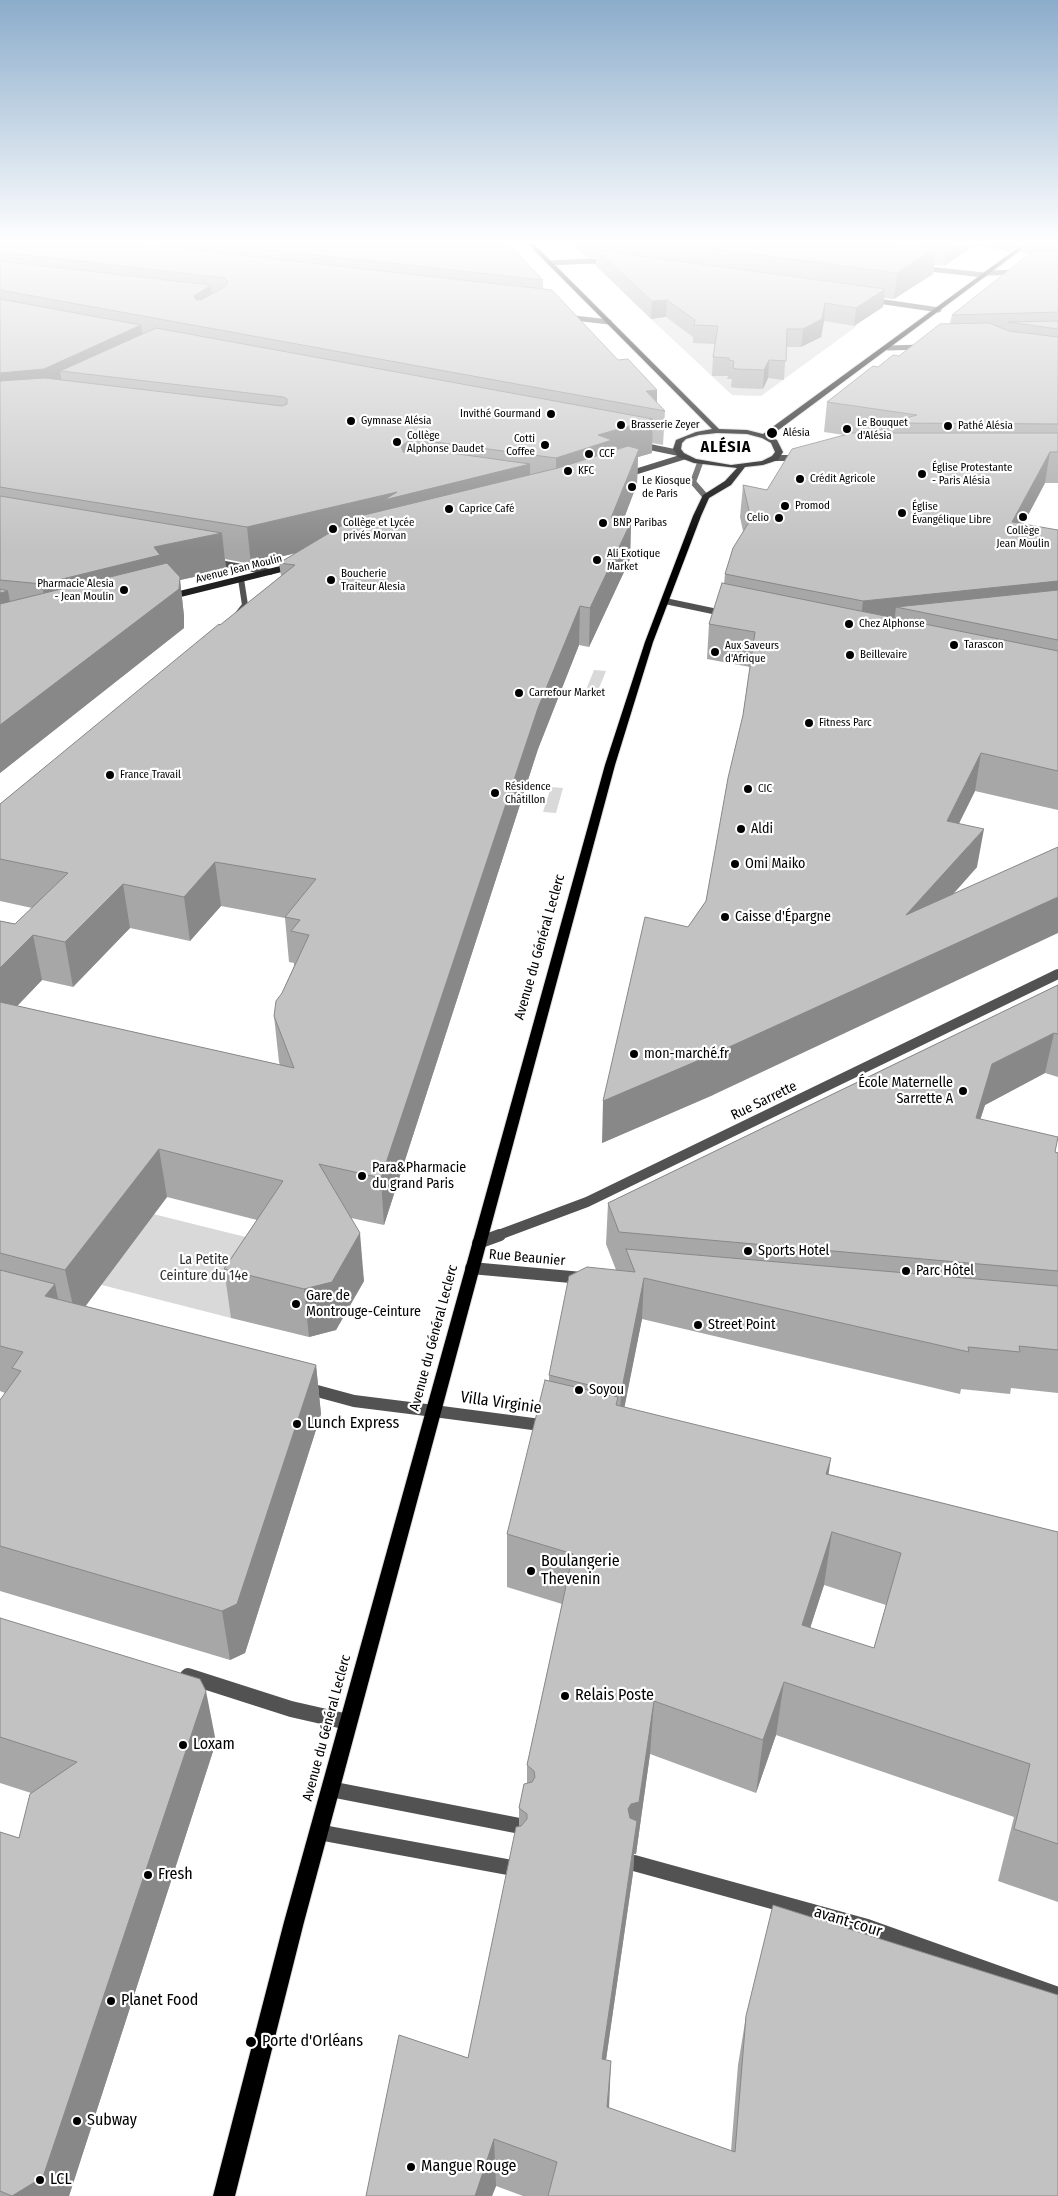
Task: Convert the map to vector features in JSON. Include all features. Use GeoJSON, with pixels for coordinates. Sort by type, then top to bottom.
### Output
{"type":"FeatureCollection","features":[{"type":"Feature","properties":{"kind":"main road"},"geometry":{"type":"LineString","coordinates":[[633,346],[717,431]]}},
{"type":"Feature","properties":{"kind":"main road"},"geometry":{"type":"LineString","coordinates":[[764,437],[888,348]]}},
{"type":"Feature","properties":{"kind":"main road"},"geometry":{"type":"LineString","coordinates":[[681,455],[677,445],[684,438],[698,433],[717,431],[747,432],[764,437],[777,445],[779,452],[775,458]]}},
{"type":"Feature","properties":{"kind":"main road"},"geometry":{"type":"LineString","coordinates":[[634,444],[681,455],[700,463],[742,467],[763,463],[775,458],[812,458]]}},
{"type":"Feature","properties":{"kind":"main road"},"geometry":{"type":"LineString","coordinates":[[618,477],[681,455]]}},
{"type":"Feature","properties":{"kind":"main road"},"geometry":{"type":"LineString","coordinates":[[706,498],[728,483],[742,467]]}},
{"type":"Feature","properties":{"kind":"main road","name":"Avenue du Général Leclerc"},"geometry":{"type":"LineString","coordinates":[[224,2196],[318,1832],[610,765],[649,642],[697,516],[706,498]]}},
{"type":"Feature","properties":{"kind":"main road","name":"Avenue Jean Moulin"},"geometry":{"type":"LineString","coordinates":[[162,599],[304,564]]}},
{"type":"Feature","properties":{"kind":"street"},"geometry":{"type":"LineString","coordinates":[[888,348],[927,347]]}},
{"type":"Feature","properties":{"kind":"street"},"geometry":{"type":"LineString","coordinates":[[700,463],[693,482],[706,498]]}},
{"type":"Feature","properties":{"kind":"street"},"geometry":{"type":"LineString","coordinates":[[206,561],[270,572]]}},
{"type":"Feature","properties":{"kind":"street"},"geometry":{"type":"LineString","coordinates":[[228,623],[245,605],[241,579]]}},
{"type":"Feature","properties":{"kind":"street"},"geometry":{"type":"LineString","coordinates":[[665,601],[733,615]]}},
{"type":"Feature","properties":{"kind":"street","name":"Rue Sarrette"},"geometry":{"type":"LineString","coordinates":[[478,1243],[604,1194],[1058,974]]}},
{"type":"Feature","properties":{"kind":"street","name":"Rue Beaunier"},"geometry":{"type":"LineString","coordinates":[[471,1268],[597,1280]]}},
{"type":"Feature","properties":{"kind":"street","name":"Villa Virginie"},"geometry":{"type":"LineString","coordinates":[[298,1386],[354,1401],[532,1423],[565,1430]]}},
{"type":"Feature","properties":{"kind":"street"},"geometry":{"type":"LineString","coordinates":[[177,1673],[291,1709],[348,1722]]}},
{"type":"Feature","properties":{"kind":"street"},"geometry":{"type":"LineString","coordinates":[[330,1789],[525,1827]]}},
{"type":"Feature","properties":{"kind":"street"},"geometry":{"type":"LineString","coordinates":[[318,1832],[518,1870]]}},
{"type":"Feature","properties":{"kind":"street","name":"avant-cour"},"geometry":{"type":"LineString","coordinates":[[634,1863],[868,1927],[1058,1995]]}},
{"type":"Feature","properties":{"kind":"green space"},"geometry":{"type":"Polygon","coordinates":[[[680,346],[829,346],[761,396],[732,395],[680,346]]]}},
{"type":"Feature","properties":{"kind":"green space"},"geometry":{"type":"Polygon","coordinates":[[[594,670],[606,671],[597,693],[585,692],[594,670]]]}},
{"type":"Feature","properties":{"kind":"green space"},"geometry":{"type":"Polygon","coordinates":[[[551,787],[563,788],[556,813],[543,812],[551,787]]]}},
{"type":"Feature","properties":{"kind":"green space","name":"La Petite Ceinture du 14e"},"geometry":{"type":"Polygon","coordinates":[[[0,1176],[278,1245],[231,1318],[0,1259],[0,1176]]]}},
{"type":"Feature","properties":{"kind":"building"},"geometry":{"type":"Polygon","coordinates":[[[0,346],[94,346],[44,369],[0,373],[0,346]]]}},
{"type":"Feature","properties":{"kind":"building"},"geometry":{"type":"Polygon","coordinates":[[[115,346],[257,346],[653,419],[598,435],[612,440],[556,458],[412,439],[401,446],[403,452],[408,453],[415,448],[530,464],[384,500],[397,492],[247,527],[0,487],[0,381],[45,378],[282,406],[287,404],[287,399],[283,397],[60,371],[115,346]]]}},
{"type":"Feature","properties":{"kind":"building"},"geometry":{"type":"Polygon","coordinates":[[[310,346],[605,346],[618,360],[628,359],[657,390],[646,391],[665,411],[310,346]]]}},
{"type":"Feature","properties":{"kind":"building"},"geometry":{"type":"Polygon","coordinates":[[[715,346],[786,346],[786,361],[769,360],[764,370],[733,368],[734,361],[729,360],[729,358],[713,357],[715,346]]]}},
{"type":"Feature","properties":{"kind":"building"},"geometry":{"type":"Polygon","coordinates":[[[911,346],[1058,346],[1058,424],[888,423],[917,415],[827,402],[873,366],[878,367],[893,355],[899,356],[911,346]]]}},
{"type":"Feature","properties":{"kind":"building"},"geometry":{"type":"Polygon","coordinates":[[[852,433],[1058,433],[1058,452],[1050,452],[1012,522],[1058,530],[1058,581],[863,601],[725,574],[733,548],[751,519],[743,485],[767,490],[792,449],[852,433]]]}},
{"type":"Feature","properties":{"kind":"building"},"geometry":{"type":"Polygon","coordinates":[[[628,446],[639,449],[611,518],[631,522],[590,608],[580,606],[538,708],[381,1178],[319,1164],[360,1233],[332,1282],[304,1289],[224,1269],[283,1181],[159,1149],[65,1270],[0,1253],[0,1002],[294,1068],[274,1016],[276,1001],[282,993],[309,935],[291,931],[300,920],[285,917],[316,879],[215,862],[184,897],[123,884],[65,942],[33,935],[0,968],[0,921],[15,924],[68,873],[0,859],[0,804],[219,624],[295,565],[279,563],[356,517],[558,468],[628,446]]]}},
{"type":"Feature","properties":{"kind":"building"},"geometry":{"type":"Polygon","coordinates":[[[0,496],[222,533],[154,547],[160,555],[42,584],[0,580],[0,496]]]}},
{"type":"Feature","properties":{"kind":"building"},"geometry":{"type":"Polygon","coordinates":[[[167,563],[180,577],[179,589],[0,725],[0,604],[167,563]]]}},
{"type":"Feature","properties":{"kind":"building"},"geometry":{"type":"Polygon","coordinates":[[[722,583],[1058,651],[1058,771],[981,753],[947,821],[984,829],[906,915],[1058,847],[1058,897],[716,1053],[603,1101],[645,917],[688,927],[706,901],[728,778],[743,715],[755,632],[709,624],[722,583]]]}},
{"type":"Feature","properties":{"kind":"building"},"geometry":{"type":"Polygon","coordinates":[[[0,589],[8,591],[0,593],[0,589]]]}},
{"type":"Feature","properties":{"kind":"building"},"geometry":{"type":"Polygon","coordinates":[[[1058,590],[1058,640],[896,607],[1058,590]]]}},
{"type":"Feature","properties":{"kind":"building"},"geometry":{"type":"Polygon","coordinates":[[[1058,985],[1058,1034],[1054,1033],[992,1064],[976,1118],[1058,1137],[1055,1152],[1058,1153],[1058,1271],[619,1232],[608,1203],[1058,985]]]}},
{"type":"Feature","properties":{"kind":"building"},"geometry":{"type":"Polygon","coordinates":[[[626,1249],[1058,1286],[1058,1350],[1019,1346],[1020,1352],[968,1347],[969,1352],[644,1278],[621,1393],[549,1375],[569,1276],[587,1267],[635,1272],[626,1249]]]}},
{"type":"Feature","properties":{"kind":"building"},"geometry":{"type":"Polygon","coordinates":[[[0,1270],[55,1284],[45,1296],[316,1365],[237,1604],[222,1611],[0,1546],[0,1400],[21,1371],[12,1368],[23,1352],[0,1346],[0,1270]]]}},
{"type":"Feature","properties":{"kind":"building"},"geometry":{"type":"Polygon","coordinates":[[[545,1380],[618,1397],[616,1405],[831,1458],[826,1474],[1058,1532],[1058,1844],[1014,1829],[1030,1764],[784,1682],[763,1740],[654,1701],[639,1802],[631,1804],[628,1809],[630,1818],[637,1821],[602,2059],[611,2061],[607,2107],[735,2152],[746,2016],[773,1905],[1058,1995],[1058,2196],[548,2196],[557,2162],[494,2139],[475,2196],[366,2196],[399,2035],[468,2058],[516,1827],[521,1826],[527,1819],[527,1814],[519,1808],[524,1784],[532,1782],[535,1777],[534,1771],[527,1765],[573,1554],[507,1534],[545,1380]],[[832,1532],[802,1625],[874,1648],[901,1553],[832,1532]]]}},
{"type":"Feature","properties":{"kind":"building"},"geometry":{"type":"Polygon","coordinates":[[[0,1618],[200,1679],[206,1691],[43,2177],[12,2196],[0,2191],[0,1832],[19,1838],[30,1794],[77,1762],[0,1737],[0,1618]]]}},
{"type":"Feature","properties":{"kind":"place","name":"Invithé Gourmand"},"geometry":{"type":"Point","coordinates":[551,414]}},
{"type":"Feature","properties":{"kind":"place","name":"Gymnase Alésia"},"geometry":{"type":"Point","coordinates":[351,421]}},
{"type":"Feature","properties":{"kind":"place","name":"Brasserie Zeyer"},"geometry":{"type":"Point","coordinates":[621,425]}},
{"type":"Feature","properties":{"kind":"place","name":"Pathé Alésia"},"geometry":{"type":"Point","coordinates":[948,426]}},
{"type":"Feature","properties":{"kind":"place","name":"Le Bouquet d'Alésia"},"geometry":{"type":"Point","coordinates":[847,429]}},
{"type":"Feature","properties":{"kind":"place","name":"Alésia"},"geometry":{"type":"Point","coordinates":[772,433]}},
{"type":"Feature","properties":{"kind":"place","name":"Collège Alphonse Daudet"},"geometry":{"type":"Point","coordinates":[397,442]}},
{"type":"Feature","properties":{"kind":"place","name":"Cotti Coffee"},"geometry":{"type":"Point","coordinates":[545,445]}},
{"type":"Feature","properties":{"kind":"place","name":"CCF"},"geometry":{"type":"Point","coordinates":[589,454]}},
{"type":"Feature","properties":{"kind":"place","name":"KFC"},"geometry":{"type":"Point","coordinates":[568,471]}},
{"type":"Feature","properties":{"kind":"place","name":"Église Protestante - Paris Alésia"},"geometry":{"type":"Point","coordinates":[922,474]}},
{"type":"Feature","properties":{"kind":"place","name":"Crédit Agricole"},"geometry":{"type":"Point","coordinates":[800,479]}},
{"type":"Feature","properties":{"kind":"place","name":"Le Kiosque de Paris"},"geometry":{"type":"Point","coordinates":[632,487]}},
{"type":"Feature","properties":{"kind":"place","name":"Promod"},"geometry":{"type":"Point","coordinates":[785,506]}},
{"type":"Feature","properties":{"kind":"place","name":"Caprice Café"},"geometry":{"type":"Point","coordinates":[449,509]}},
{"type":"Feature","properties":{"kind":"place","name":"Église Évangélique Libre"},"geometry":{"type":"Point","coordinates":[902,513]}},
{"type":"Feature","properties":{"kind":"place","name":"Collège Jean Moulin"},"geometry":{"type":"Point","coordinates":[1023,517]}},
{"type":"Feature","properties":{"kind":"place","name":"Celio"},"geometry":{"type":"Point","coordinates":[779,518]}},
{"type":"Feature","properties":{"kind":"place","name":"BNP Paribas"},"geometry":{"type":"Point","coordinates":[603,523]}},
{"type":"Feature","properties":{"kind":"place","name":"Collège et Lycée privés Morvan"},"geometry":{"type":"Point","coordinates":[333,529]}},
{"type":"Feature","properties":{"kind":"place","name":"Ali Exotique Market"},"geometry":{"type":"Point","coordinates":[597,560]}},
{"type":"Feature","properties":{"kind":"place","name":"Boucherie Traiteur Alesia"},"geometry":{"type":"Point","coordinates":[331,580]}},
{"type":"Feature","properties":{"kind":"place","name":"Pharmacie Alesia - Jean Moulin"},"geometry":{"type":"Point","coordinates":[124,590]}},
{"type":"Feature","properties":{"kind":"place","name":"Chez Alphonse"},"geometry":{"type":"Point","coordinates":[849,624]}},
{"type":"Feature","properties":{"kind":"place","name":"Tarascon"},"geometry":{"type":"Point","coordinates":[954,645]}},
{"type":"Feature","properties":{"kind":"place","name":"Aux Saveurs d'Afrique"},"geometry":{"type":"Point","coordinates":[715,652]}},
{"type":"Feature","properties":{"kind":"place","name":"Beillevaire"},"geometry":{"type":"Point","coordinates":[850,655]}},
{"type":"Feature","properties":{"kind":"place","name":"Carrefour Market"},"geometry":{"type":"Point","coordinates":[519,693]}},
{"type":"Feature","properties":{"kind":"place","name":"Fitness Parc"},"geometry":{"type":"Point","coordinates":[809,723]}},
{"type":"Feature","properties":{"kind":"place","name":"France Travail"},"geometry":{"type":"Point","coordinates":[110,775]}},
{"type":"Feature","properties":{"kind":"place","name":"CIC"},"geometry":{"type":"Point","coordinates":[748,789]}},
{"type":"Feature","properties":{"kind":"place","name":"Résidence Châtillon"},"geometry":{"type":"Point","coordinates":[495,793]}},
{"type":"Feature","properties":{"kind":"place","name":"Aldi"},"geometry":{"type":"Point","coordinates":[741,829]}},
{"type":"Feature","properties":{"kind":"place","name":"Omi Maiko"},"geometry":{"type":"Point","coordinates":[735,864]}},
{"type":"Feature","properties":{"kind":"place","name":"Caisse d'Épargne"},"geometry":{"type":"Point","coordinates":[725,917]}},
{"type":"Feature","properties":{"kind":"place","name":"mon-marché.fr"},"geometry":{"type":"Point","coordinates":[634,1054]}},
{"type":"Feature","properties":{"kind":"place","name":"École Maternelle Sarrette A"},"geometry":{"type":"Point","coordinates":[963,1091]}},
{"type":"Feature","properties":{"kind":"place","name":"Para&Pharmacie du grand Paris"},"geometry":{"type":"Point","coordinates":[362,1176]}},
{"type":"Feature","properties":{"kind":"place","name":"Sports Hotel"},"geometry":{"type":"Point","coordinates":[748,1251]}},
{"type":"Feature","properties":{"kind":"place","name":"Parc Hôtel"},"geometry":{"type":"Point","coordinates":[906,1271]}},
{"type":"Feature","properties":{"kind":"place","name":"Gare de Montrouge-Ceinture"},"geometry":{"type":"Point","coordinates":[296,1304]}},
{"type":"Feature","properties":{"kind":"place","name":"Street Point"},"geometry":{"type":"Point","coordinates":[698,1325]}},
{"type":"Feature","properties":{"kind":"place","name":"Soyou"},"geometry":{"type":"Point","coordinates":[579,1390]}},
{"type":"Feature","properties":{"kind":"place","name":"Lunch Express"},"geometry":{"type":"Point","coordinates":[297,1424]}},
{"type":"Feature","properties":{"kind":"place","name":"Boulangerie Thevenin"},"geometry":{"type":"Point","coordinates":[531,1571]}},
{"type":"Feature","properties":{"kind":"place","name":"Relais Poste"},"geometry":{"type":"Point","coordinates":[565,1696]}},
{"type":"Feature","properties":{"kind":"place","name":"Loxam"},"geometry":{"type":"Point","coordinates":[183,1745]}},
{"type":"Feature","properties":{"kind":"place","name":"Fresh"},"geometry":{"type":"Point","coordinates":[148,1875]}},
{"type":"Feature","properties":{"kind":"place","name":"Planet Food"},"geometry":{"type":"Point","coordinates":[111,2001]}},
{"type":"Feature","properties":{"kind":"place","name":"Porte d'Orléans"},"geometry":{"type":"Point","coordinates":[251,2042]}},
{"type":"Feature","properties":{"kind":"place","name":"Subway"},"geometry":{"type":"Point","coordinates":[77,2121]}},
{"type":"Feature","properties":{"kind":"place","name":"Mangue Rouge"},"geometry":{"type":"Point","coordinates":[411,2167]}},
{"type":"Feature","properties":{"kind":"place","name":"LCL"},"geometry":{"type":"Point","coordinates":[40,2180]}},
{"type":"Feature","properties":{"kind":"district","name":"ALÉSIA"},"geometry":{"type":"Point","coordinates":[726,448]}}]}
